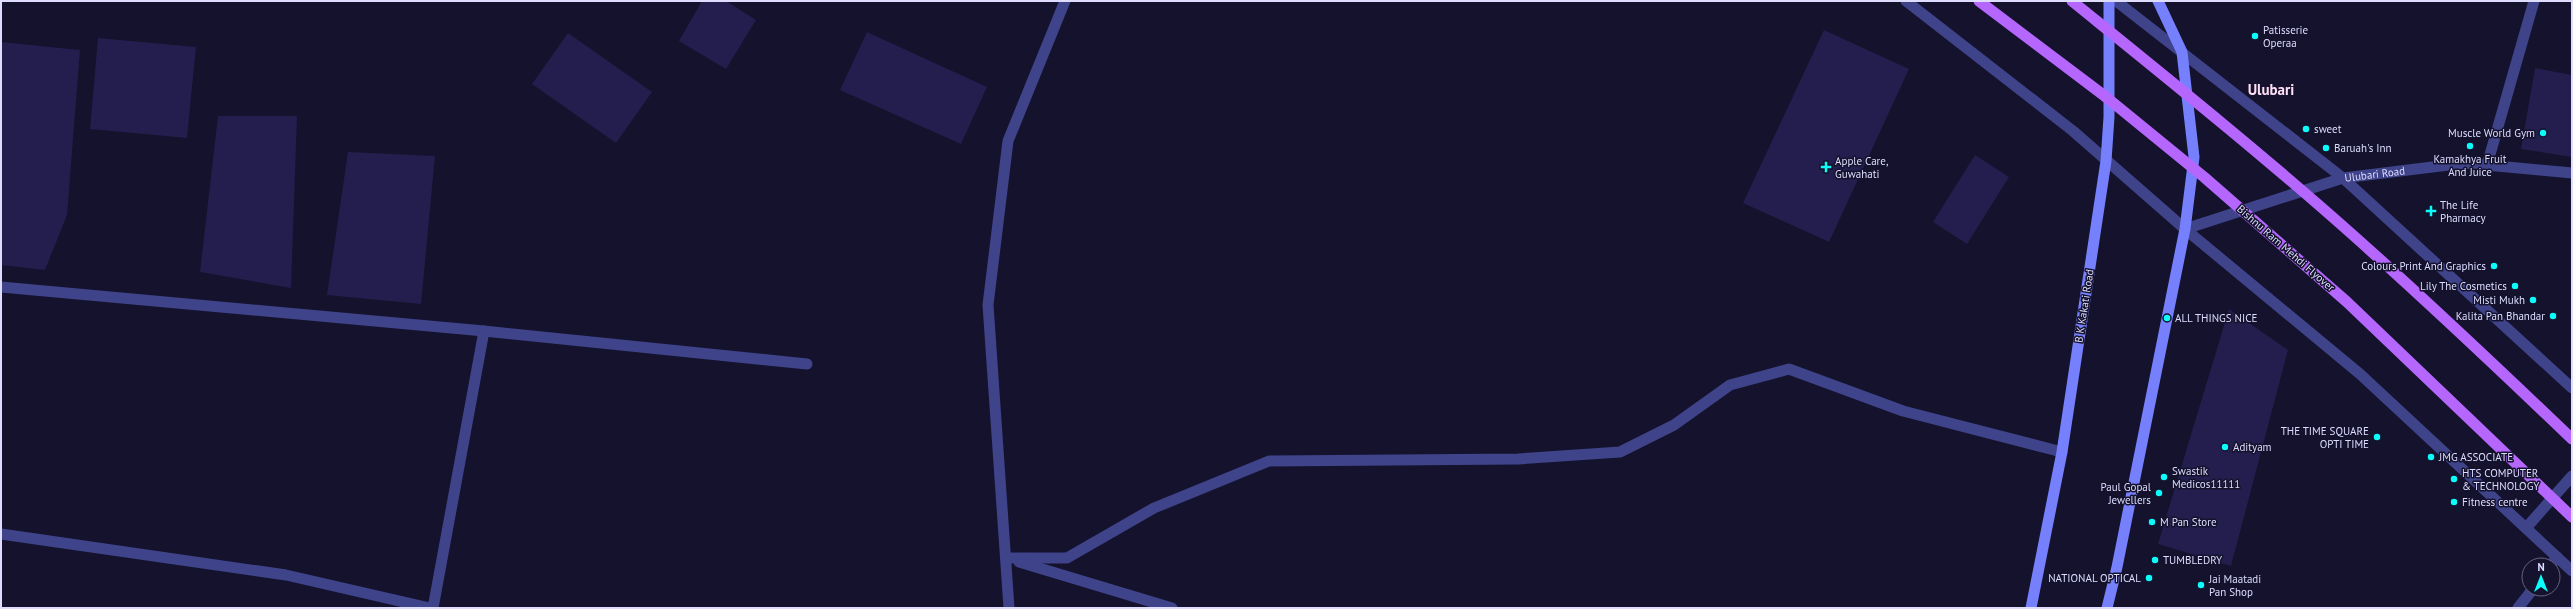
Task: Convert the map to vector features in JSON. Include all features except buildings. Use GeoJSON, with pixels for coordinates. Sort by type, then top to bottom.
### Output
{"type":"FeatureCollection","features":[{"type":"Feature","properties":{"kind":"main road","name":"Bishnu Ram Mehdi Flyover"},"geometry":{"type":"LineString","coordinates":[[1979,1],[2088,83],[2240,208],[2348,302],[2572,517]]}},
{"type":"Feature","properties":{"kind":"main road"},"geometry":{"type":"LineString","coordinates":[[2072,1],[2228,128],[2354,236],[2572,439]]}},
{"type":"Feature","properties":{"kind":"main road","name":"B K Kakati Road"},"geometry":{"type":"LineString","coordinates":[[2031,608],[2062,452],[2106,161],[2109,117],[2109,1]]}},
{"type":"Feature","properties":{"kind":"main road"},"geometry":{"type":"LineString","coordinates":[[2107,608],[2117,567],[2185,229],[2194,157],[2182,52],[2158,1]]}},
{"type":"Feature","properties":{"kind":"street"},"geometry":{"type":"LineString","coordinates":[[1009,608],[1007,558],[988,305],[1008,141],[1065,1]]}},
{"type":"Feature","properties":{"kind":"street"},"geometry":{"type":"LineString","coordinates":[[1906,1],[2073,131],[2185,229],[2360,374],[2526,528],[2551,557]]}},
{"type":"Feature","properties":{"kind":"street"},"geometry":{"type":"LineString","coordinates":[[2116,1],[2343,178],[2572,388]]}},
{"type":"Feature","properties":{"kind":"street"},"geometry":{"type":"LineString","coordinates":[[2487,165],[2534,1]]}},
{"type":"Feature","properties":{"kind":"street","name":"Ulubari Road"},"geometry":{"type":"LineString","coordinates":[[2185,229],[2343,178],[2465,163],[2572,173]]}},
{"type":"Feature","properties":{"kind":"street"},"geometry":{"type":"LineString","coordinates":[[1,287],[484,331],[807,364]]}},
{"type":"Feature","properties":{"kind":"street"},"geometry":{"type":"LineString","coordinates":[[1,534],[286,575],[432,608],[484,331]]}},
{"type":"Feature","properties":{"kind":"street"},"geometry":{"type":"LineString","coordinates":[[1007,558],[1067,558],[1154,508],[1269,460],[1518,459],[1620,452],[1674,425],[1730,385],[1789,369],[1903,411],[2062,452]]}},
{"type":"Feature","properties":{"kind":"street"},"geometry":{"type":"LineString","coordinates":[[2526,528],[2572,476]]}},
{"type":"Feature","properties":{"kind":"street"},"geometry":{"type":"LineString","coordinates":[[1007,558],[1172,608]]}},
{"type":"Feature","properties":{"kind":"street"},"geometry":{"type":"LineString","coordinates":[[2561,565],[2572,571]]}},
{"type":"Feature","properties":{"kind":"street"},"geometry":{"type":"LineString","coordinates":[[2518,608],[2527,597]]}},
{"type":"Feature","properties":{"kind":"place","name":"Patisserie Operaa"},"geometry":{"type":"Point","coordinates":[2255,36]}},
{"type":"Feature","properties":{"kind":"place","name":"sweet"},"geometry":{"type":"Point","coordinates":[2306,129]}},
{"type":"Feature","properties":{"kind":"place","name":"Muscle World Gym"},"geometry":{"type":"Point","coordinates":[2543,133]}},
{"type":"Feature","properties":{"kind":"place","name":"Kamakhya Fruit And Juice"},"geometry":{"type":"Point","coordinates":[2470,146]}},
{"type":"Feature","properties":{"kind":"place","name":"Baruah's Inn"},"geometry":{"type":"Point","coordinates":[2326,148]}},
{"type":"Feature","properties":{"kind":"place","name":"Apple Care, Guwahati"},"geometry":{"type":"Point","coordinates":[1826,167]}},
{"type":"Feature","properties":{"kind":"place","name":"The Life Pharmacy"},"geometry":{"type":"Point","coordinates":[2431,211]}},
{"type":"Feature","properties":{"kind":"place","name":"Colours Print And Graphics"},"geometry":{"type":"Point","coordinates":[2494,266]}},
{"type":"Feature","properties":{"kind":"place","name":"Lily The Cosmetics"},"geometry":{"type":"Point","coordinates":[2515,286]}},
{"type":"Feature","properties":{"kind":"place","name":"Misti Mukh"},"geometry":{"type":"Point","coordinates":[2533,300]}},
{"type":"Feature","properties":{"kind":"place","name":"Kalita Pan Bhandar"},"geometry":{"type":"Point","coordinates":[2553,316]}},
{"type":"Feature","properties":{"kind":"place","name":"ALL THINGS NICE"},"geometry":{"type":"Point","coordinates":[2167,318]}},
{"type":"Feature","properties":{"kind":"place","name":"THE TIME SQUARE OPTI TIME"},"geometry":{"type":"Point","coordinates":[2377,437]}},
{"type":"Feature","properties":{"kind":"place","name":"Adityam"},"geometry":{"type":"Point","coordinates":[2225,447]}},
{"type":"Feature","properties":{"kind":"place","name":"JMG ASSOCIATE"},"geometry":{"type":"Point","coordinates":[2431,457]}},
{"type":"Feature","properties":{"kind":"place","name":"Swastik Medicos11111"},"geometry":{"type":"Point","coordinates":[2164,477]}},
{"type":"Feature","properties":{"kind":"place","name":"HTS COMPUTER & TECHNOLOGY"},"geometry":{"type":"Point","coordinates":[2454,479]}},
{"type":"Feature","properties":{"kind":"place","name":"Paul Gopal Jewellers"},"geometry":{"type":"Point","coordinates":[2159,493]}},
{"type":"Feature","properties":{"kind":"place","name":"Fitness centre"},"geometry":{"type":"Point","coordinates":[2454,502]}},
{"type":"Feature","properties":{"kind":"place","name":"M Pan Store"},"geometry":{"type":"Point","coordinates":[2152,522]}},
{"type":"Feature","properties":{"kind":"place","name":"TUMBLEDRY"},"geometry":{"type":"Point","coordinates":[2155,560]}},
{"type":"Feature","properties":{"kind":"place","name":"NATIONAL OPTICAL"},"geometry":{"type":"Point","coordinates":[2149,578]}},
{"type":"Feature","properties":{"kind":"place","name":"Jai Maatadi Pan Shop"},"geometry":{"type":"Point","coordinates":[2201,585]}},
{"type":"Feature","properties":{"kind":"district","name":"Ulubari"},"geometry":{"type":"Point","coordinates":[2271,90]}}]}
